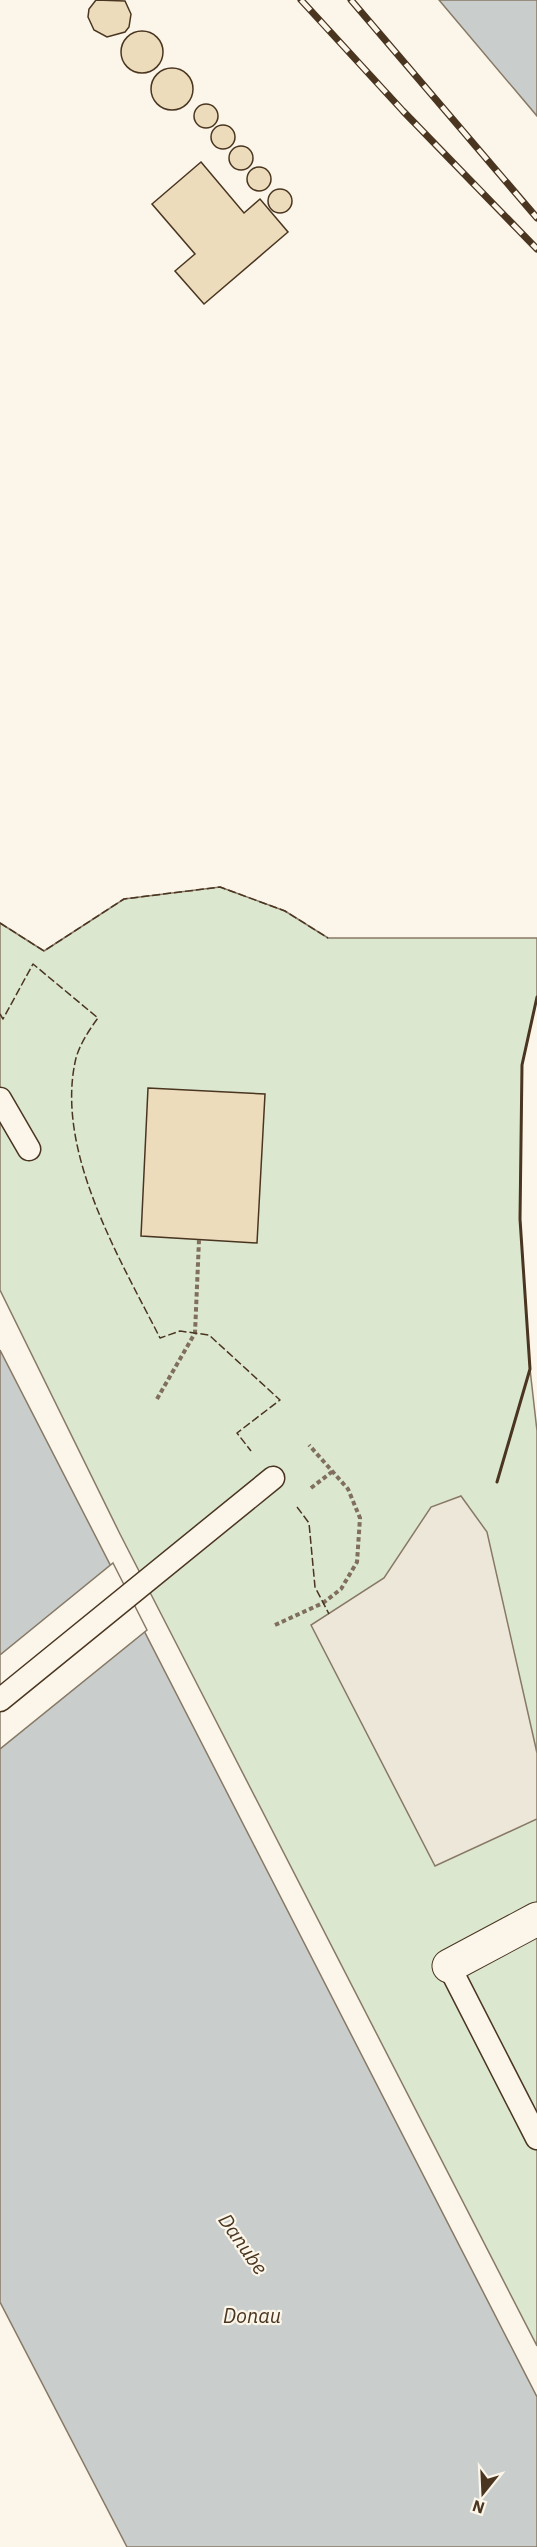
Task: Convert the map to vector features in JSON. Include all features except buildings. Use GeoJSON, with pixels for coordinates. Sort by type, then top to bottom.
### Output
{"type":"FeatureCollection","features":[{"type":"Feature","properties":{"kind":"street"},"geometry":{"type":"LineString","coordinates":[[449,1966],[537,1919]]}},
{"type":"Feature","properties":{"kind":"lane"},"geometry":{"type":"LineString","coordinates":[[0,1099],[29,1149]]}},
{"type":"Feature","properties":{"kind":"lane"},"geometry":{"type":"LineString","coordinates":[[0,1700],[273,1478]]}},
{"type":"Feature","properties":{"kind":"lane"},"geometry":{"type":"LineString","coordinates":[[449,1966],[537,2138]]}},
{"type":"Feature","properties":{"kind":"path"},"geometry":{"type":"LineString","coordinates":[[157,1399],[195,1333],[199,1240]]}},
{"type":"Feature","properties":{"kind":"path"},"geometry":{"type":"LineString","coordinates":[[275,1625],[323,1603],[341,1589],[357,1562],[360,1518],[348,1489],[309,1445]]}},
{"type":"Feature","properties":{"kind":"green space"},"geometry":{"type":"Polygon","coordinates":[[[220,887],[285,911],[328,938],[537,938],[537,997],[522,1065],[520,1218],[530,1369],[537,1431],[537,2346],[120,1534],[0,1290],[0,923],[44,951],[124,899],[220,887]]]}},
{"type":"Feature","properties":{"kind":"shaded area"},"geometry":{"type":"Polygon","coordinates":[[[461,1496],[487,1532],[537,1753],[537,1819],[435,1866],[311,1625],[384,1578],[431,1507],[461,1496]]]}},
{"type":"Feature","properties":{"kind":"water"},"geometry":{"type":"Polygon","coordinates":[[[439,0],[537,0],[537,116],[439,0]]]}},
{"type":"Feature","properties":{"kind":"water","name":"Donau"},"geometry":{"type":"Polygon","coordinates":[[[0,1350],[537,2397],[537,2547],[127,2547],[0,2302],[0,1350]]]}},
{"type":"Feature","properties":{"kind":"pier"},"geometry":{"type":"Polygon","coordinates":[[[113,1563],[147,1630],[0,1749],[0,1655],[113,1563]]]}},
{"type":"Feature","properties":{"kind":"railway"},"geometry":{"type":"LineString","coordinates":[[301,0],[403,111],[537,249]]}},
{"type":"Feature","properties":{"kind":"railway"},"geometry":{"type":"LineString","coordinates":[[351,0],[537,218]]}},
{"type":"Feature","properties":{"kind":"fence"},"geometry":{"type":"LineString","coordinates":[[0,923],[44,951],[124,899],[220,887],[285,911],[328,938]]}},
{"type":"Feature","properties":{"kind":"fence"},"geometry":{"type":"LineString","coordinates":[[0,1014],[3,1019],[33,964],[98,1018],[85,1037],[76,1058],[72,1093],[74,1129],[82,1166],[95,1203],[110,1239],[160,1338],[180,1331],[209,1335],[280,1400],[237,1433],[251,1451]]}},
{"type":"Feature","properties":{"kind":"fence"},"geometry":{"type":"LineString","coordinates":[[297,1507],[309,1523],[315,1587],[329,1614]]}},
{"type":"Feature","properties":{"kind":"wall"},"geometry":{"type":"LineString","coordinates":[[497,1482],[530,1369],[520,1219],[522,1065],[537,997]]}},
{"type":"Feature","properties":{"kind":"water label","name":"Danube"},"geometry":{"type":"Point","coordinates":[243,2244]}}]}
